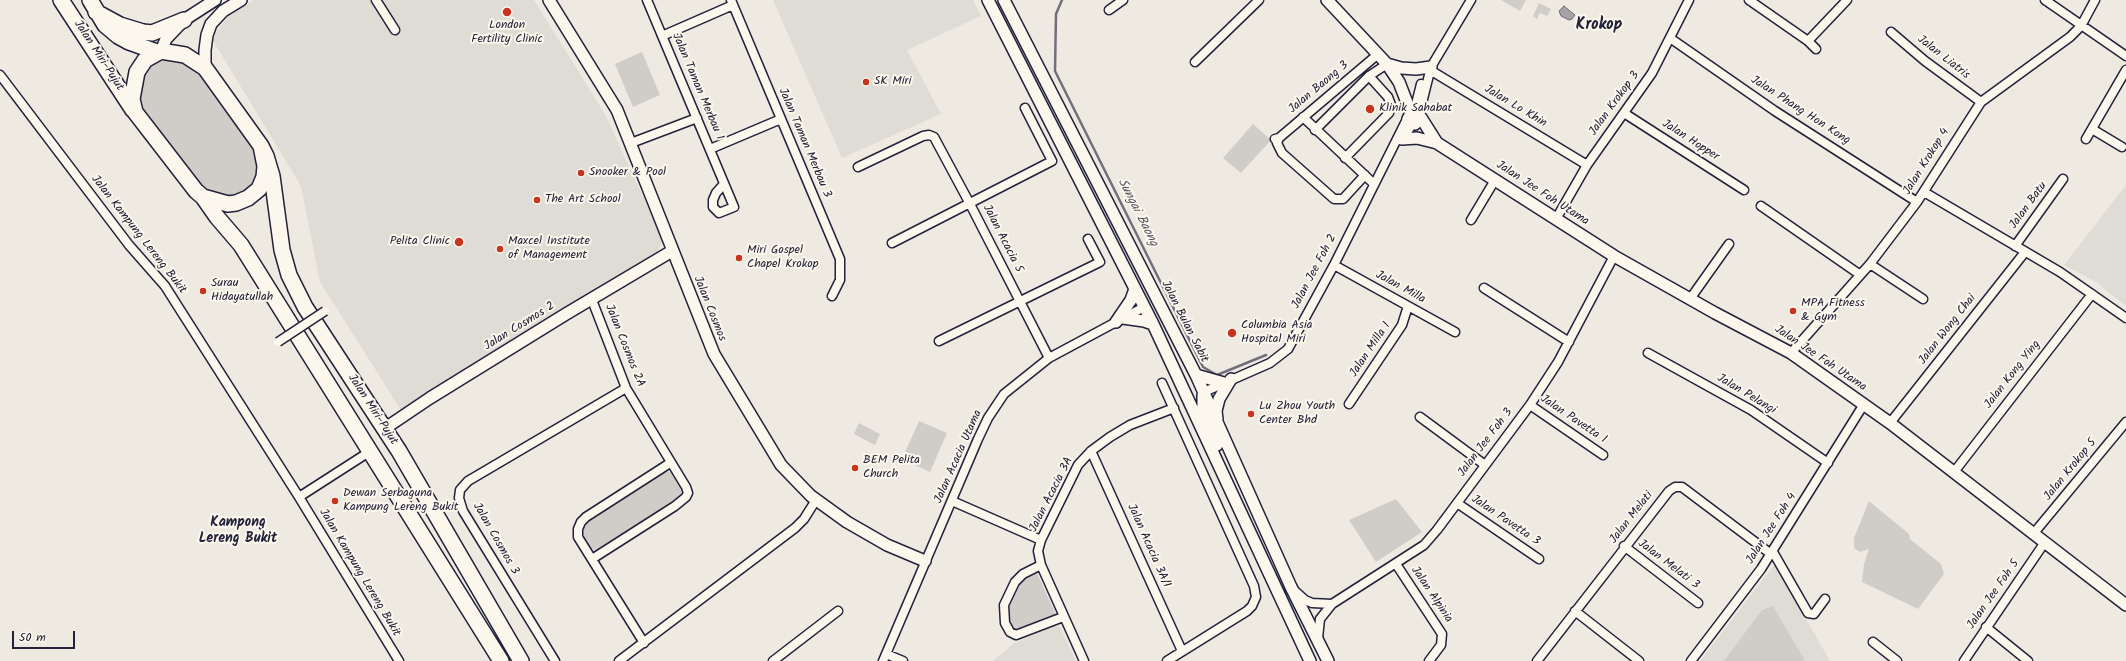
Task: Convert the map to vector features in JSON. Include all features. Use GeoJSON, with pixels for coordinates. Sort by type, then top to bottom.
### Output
{"type":"FeatureCollection","features":[{"type":"Feature","properties":{"kind":"highway","name":"Jalan Miri-Pujut"},"geometry":{"type":"LineString","coordinates":[[61,0],[135,112],[196,191],[203,197],[217,217],[242,245],[358,458],[501,661]]}},
{"type":"Feature","properties":{"kind":"highway","name":"Jalan Miri-Pujut"},"geometry":{"type":"LineString","coordinates":[[93,6],[105,25],[118,36],[129,42],[159,51],[185,55],[205,68]]}},
{"type":"Feature","properties":{"kind":"highway"},"geometry":{"type":"LineString","coordinates":[[93,6],[120,26],[143,32],[152,33],[184,20]]}},
{"type":"Feature","properties":{"kind":"highway"},"geometry":{"type":"LineString","coordinates":[[135,112],[132,98],[137,72],[145,60],[159,51]]}},
{"type":"Feature","properties":{"kind":"highway"},"geometry":{"type":"LineString","coordinates":[[203,197],[222,203],[236,203],[255,193],[262,182],[265,171],[261,146],[205,68]]}},
{"type":"Feature","properties":{"kind":"highway","name":"Jalan Miri-Pujut"},"geometry":{"type":"LineString","coordinates":[[261,146],[266,156],[272,176],[282,250],[289,275],[305,307],[384,429],[521,661]]}},
{"type":"Feature","properties":{"kind":"main road"},"geometry":{"type":"LineString","coordinates":[[159,51],[166,39],[184,20],[215,0]]}},
{"type":"Feature","properties":{"kind":"main road"},"geometry":{"type":"LineString","coordinates":[[205,68],[204,50],[211,24],[223,11],[241,0]]}},
{"type":"Feature","properties":{"kind":"main road","name":"Jalan Cosmos"},"geometry":{"type":"LineString","coordinates":[[549,0],[617,110],[672,252],[714,354],[722,371],[781,465],[816,500],[847,522],[887,545],[925,561]]}},
{"type":"Feature","properties":{"kind":"main road"},"geometry":{"type":"LineString","coordinates":[[988,0],[1153,324],[1294,630],[1310,661]]}},
{"type":"Feature","properties":{"kind":"main road","name":"Jalan Bulan Sabit"},"geometry":{"type":"LineString","coordinates":[[1004,0],[1196,375],[1291,587],[1328,661]]}},
{"type":"Feature","properties":{"kind":"main road"},"geometry":{"type":"LineString","coordinates":[[1327,0],[1387,64],[1399,82],[1414,117],[1432,142]]}},
{"type":"Feature","properties":{"kind":"main road"},"geometry":{"type":"LineString","coordinates":[[1387,64],[1401,68],[1430,69]]}},
{"type":"Feature","properties":{"kind":"main road"},"geometry":{"type":"LineString","coordinates":[[1071,129],[1078,156],[1143,284],[1145,291],[1144,308]]}},
{"type":"Feature","properties":{"kind":"main road"},"geometry":{"type":"LineString","coordinates":[[1398,141],[1432,142]]}},
{"type":"Feature","properties":{"kind":"main road","name":"Jalan Jee Foh Utama"},"geometry":{"type":"LineString","coordinates":[[1432,142],[1495,180],[1614,256],[1791,353],[1890,423],[2126,605]]}},
{"type":"Feature","properties":{"kind":"main road","name":"Jalan Cosmos 2"},"geometry":{"type":"LineString","coordinates":[[384,429],[435,395],[672,252]]}},
{"type":"Feature","properties":{"kind":"main road"},"geometry":{"type":"LineString","coordinates":[[1120,320],[1132,300],[1135,289]]}},
{"type":"Feature","properties":{"kind":"main road"},"geometry":{"type":"LineString","coordinates":[[1120,320],[1138,320],[1153,324]]}},
{"type":"Feature","properties":{"kind":"main road"},"geometry":{"type":"LineString","coordinates":[[1196,375],[1228,381],[1219,399],[1216,411],[1217,424]]}},
{"type":"Feature","properties":{"kind":"main road"},"geometry":{"type":"LineString","coordinates":[[1204,392],[1203,414],[1291,613],[1294,630]]}},
{"type":"Feature","properties":{"kind":"street"},"geometry":{"type":"LineString","coordinates":[[376,0],[395,30]]}},
{"type":"Feature","properties":{"kind":"street","name":"Jalan Taman Merbau 1"},"geometry":{"type":"LineString","coordinates":[[647,0],[724,184]]}},
{"type":"Feature","properties":{"kind":"street"},"geometry":{"type":"LineString","coordinates":[[1109,10],[1123,0]]}},
{"type":"Feature","properties":{"kind":"street"},"geometry":{"type":"LineString","coordinates":[[1195,62],[1259,0]]}},
{"type":"Feature","properties":{"kind":"street","name":"Jalan Jee Foh 2"},"geometry":{"type":"LineString","coordinates":[[1204,392],[1270,363],[1288,349],[1334,265],[1374,184],[1398,141],[1414,117],[1422,83],[1426,74],[1471,0]]}},
{"type":"Feature","properties":{"kind":"street","name":"Jalan Krokop 3"},"geometry":{"type":"LineString","coordinates":[[1556,219],[1587,164],[1652,73],[1690,0]]}},
{"type":"Feature","properties":{"kind":"street"},"geometry":{"type":"LineString","coordinates":[[1749,0],[1816,49]]}},
{"type":"Feature","properties":{"kind":"street"},"geometry":{"type":"LineString","coordinates":[[1808,42],[1847,0]]}},
{"type":"Feature","properties":{"kind":"street"},"geometry":{"type":"LineString","coordinates":[[2045,0],[2126,56]]}},
{"type":"Feature","properties":{"kind":"street","name":"Jalan Krokop 4"},"geometry":{"type":"LineString","coordinates":[[1791,353],[1859,274],[1870,264],[1917,202],[1981,102],[2081,26],[2095,0]]}},
{"type":"Feature","properties":{"kind":"street"},"geometry":{"type":"LineString","coordinates":[[662,36],[732,3]]}},
{"type":"Feature","properties":{"kind":"street","name":"Jalan Taman Merbau 3"},"geometry":{"type":"LineString","coordinates":[[732,3],[840,259],[840,280],[832,296]]}},
{"type":"Feature","properties":{"kind":"street","name":"Jalan Liatris"},"geometry":{"type":"LineString","coordinates":[[1891,32],[1925,61],[1981,102]]}},
{"type":"Feature","properties":{"kind":"street","name":"Jalan Phang Hon Kong"},"geometry":{"type":"LineString","coordinates":[[1670,38],[1776,111],[1917,202]]}},
{"type":"Feature","properties":{"kind":"street","name":"Jalan Baong 3"},"geometry":{"type":"LineString","coordinates":[[1364,175],[1344,199],[1334,199],[1282,153],[1277,139],[1377,55]]}},
{"type":"Feature","properties":{"kind":"street"},"geometry":{"type":"LineString","coordinates":[[1315,130],[1345,98],[1369,76],[1387,64]]}},
{"type":"Feature","properties":{"kind":"street","name":"Jalan Lo Khin"},"geometry":{"type":"LineString","coordinates":[[1430,69],[1587,164]]}},
{"type":"Feature","properties":{"kind":"street"},"geometry":{"type":"LineString","coordinates":[[2086,139],[2126,70]]}},
{"type":"Feature","properties":{"kind":"street","name":"Jalan Kampung Lereng Bukit"},"geometry":{"type":"LineString","coordinates":[[0,75],[124,239],[165,286],[299,497],[399,661]]}},
{"type":"Feature","properties":{"kind":"street"},"geometry":{"type":"LineString","coordinates":[[1345,158],[1389,113],[1391,105],[1388,96],[1369,76]]}},
{"type":"Feature","properties":{"kind":"street"},"geometry":{"type":"LineString","coordinates":[[1338,88],[1345,98]]}},
{"type":"Feature","properties":{"kind":"street"},"geometry":{"type":"LineString","coordinates":[[892,243],[1052,161],[1025,108]]}},
{"type":"Feature","properties":{"kind":"street","name":"Jalan Hopper"},"geometry":{"type":"LineString","coordinates":[[1624,113],[1744,190]]}},
{"type":"Feature","properties":{"kind":"street"},"geometry":{"type":"LineString","coordinates":[[1303,117],[1315,130],[1374,184]]}},
{"type":"Feature","properties":{"kind":"street"},"geometry":{"type":"LineString","coordinates":[[631,143],[697,118]]}},
{"type":"Feature","properties":{"kind":"street"},"geometry":{"type":"LineString","coordinates":[[710,149],[781,119]]}},
{"type":"Feature","properties":{"kind":"street"},"geometry":{"type":"LineString","coordinates":[[2092,129],[2122,147]]}},
{"type":"Feature","properties":{"kind":"street","name":"Jalan Acacia 5"},"geometry":{"type":"LineString","coordinates":[[858,167],[923,136],[929,135],[934,137],[1049,358]]}},
{"type":"Feature","properties":{"kind":"street","name":"Jalan Batu"},"geometry":{"type":"LineString","coordinates":[[2015,246],[2063,179]]}},
{"type":"Feature","properties":{"kind":"street"},"geometry":{"type":"LineString","coordinates":[[1471,220],[1495,180]]}},
{"type":"Feature","properties":{"kind":"street"},"geometry":{"type":"LineString","coordinates":[[1924,192],[2060,272],[2126,318]]}},
{"type":"Feature","properties":{"kind":"street"},"geometry":{"type":"LineString","coordinates":[[1761,206],[1859,274]]}},
{"type":"Feature","properties":{"kind":"street"},"geometry":{"type":"LineString","coordinates":[[939,341],[1100,262],[1088,239]]}},
{"type":"Feature","properties":{"kind":"street"},"geometry":{"type":"LineString","coordinates":[[1690,299],[1729,244]]}},
{"type":"Feature","properties":{"kind":"street","name":"Jalan Wong Chai"},"geometry":{"type":"LineString","coordinates":[[1890,423],[2026,252]]}},
{"type":"Feature","properties":{"kind":"street","name":"Jalan Jee Foh 3"},"geometry":{"type":"LineString","coordinates":[[1318,643],[1317,630],[1320,619],[1332,604],[1396,564],[1430,540],[1530,405],[1569,342],[1614,256]]}},
{"type":"Feature","properties":{"kind":"street"},"geometry":{"type":"LineString","coordinates":[[1870,264],[1923,299]]}},
{"type":"Feature","properties":{"kind":"street","name":"Jalan Milla"},"geometry":{"type":"LineString","coordinates":[[1334,265],[1455,332]]}},
{"type":"Feature","properties":{"kind":"street"},"geometry":{"type":"LineString","coordinates":[[1484,288],[1569,342]]}},
{"type":"Feature","properties":{"kind":"street","name":"Jalan Kong Ying"},"geometry":{"type":"LineString","coordinates":[[1954,472],[2092,294]]}},
{"type":"Feature","properties":{"kind":"street","name":"Jalan Cosmos 2A"},"geometry":{"type":"LineString","coordinates":[[592,300],[626,388],[670,464],[686,487],[686,498],[592,559]]}},
{"type":"Feature","properties":{"kind":"street","name":"Jalan Milla 1"},"geometry":{"type":"LineString","coordinates":[[1349,404],[1402,325],[1408,306]]}},
{"type":"Feature","properties":{"kind":"street","name":"Jalan Acacia Utama"},"geometry":{"type":"LineString","coordinates":[[885,658],[925,561],[988,418],[1004,394],[1049,358],[1144,308]]}},
{"type":"Feature","properties":{"kind":"street"},"geometry":{"type":"LineString","coordinates":[[278,342],[325,311]]}},
{"type":"Feature","properties":{"kind":"street","name":"Jalan Pelangi"},"geometry":{"type":"LineString","coordinates":[[1648,353],[1751,410],[1828,463]]}},
{"type":"Feature","properties":{"kind":"street"},"geometry":{"type":"LineString","coordinates":[[1162,383],[1255,591],[1254,602],[1247,611],[1167,661]]}},
{"type":"Feature","properties":{"kind":"street","name":"Jalan Cosmos 3"},"geometry":{"type":"LineString","coordinates":[[555,661],[471,525],[460,504],[460,490],[468,481],[626,388]]}},
{"type":"Feature","properties":{"kind":"street","name":"Jalan Jee Foh 4"},"geometry":{"type":"LineString","coordinates":[[1691,661],[1772,553],[1864,404]]}},
{"type":"Feature","properties":{"kind":"street","name":"Jalan Pavetta 1"},"geometry":{"type":"LineString","coordinates":[[1530,405],[1603,455]]}},
{"type":"Feature","properties":{"kind":"street","name":"Jalan Acacia 3A"},"geometry":{"type":"LineString","coordinates":[[1084,661],[1041,565],[1038,551],[1041,540],[1078,465],[1091,451],[1130,425],[1174,408]]}},
{"type":"Feature","properties":{"kind":"street"},"geometry":{"type":"LineString","coordinates":[[1420,417],[1485,465]]}},
{"type":"Feature","properties":{"kind":"street","name":"Jalan Krokop 5"},"geometry":{"type":"LineString","coordinates":[[2034,533],[2126,422]]}},
{"type":"Feature","properties":{"kind":"street","name":"Jalan Acacia 3A/1"},"geometry":{"type":"LineString","coordinates":[[1091,451],[1182,651]]}},
{"type":"Feature","properties":{"kind":"street"},"geometry":{"type":"LineString","coordinates":[[299,497],[358,458]]}},
{"type":"Feature","properties":{"kind":"street"},"geometry":{"type":"LineString","coordinates":[[644,643],[578,537],[580,522],[670,464]]}},
{"type":"Feature","properties":{"kind":"street","name":"Jalan Melati"},"geometry":{"type":"LineString","coordinates":[[1537,661],[1624,546],[1669,490],[1675,487],[1682,487],[1772,553]]}},
{"type":"Feature","properties":{"kind":"street"},"geometry":{"type":"LineString","coordinates":[[619,661],[795,528],[804,519],[816,500]]}},
{"type":"Feature","properties":{"kind":"street"},"geometry":{"type":"LineString","coordinates":[[952,501],[1041,540]]}},
{"type":"Feature","properties":{"kind":"street","name":"Jalan Pavetta 3"},"geometry":{"type":"LineString","coordinates":[[1457,503],[1539,559]]}},
{"type":"Feature","properties":{"kind":"street","name":"Jalan Jee Foh 5"},"geometry":{"type":"LineString","coordinates":[[1964,661],[2045,542]]}},
{"type":"Feature","properties":{"kind":"street","name":"Jalan Melati 3"},"geometry":{"type":"LineString","coordinates":[[1624,546],[1698,603]]}},
{"type":"Feature","properties":{"kind":"street"},"geometry":{"type":"LineString","coordinates":[[1772,553],[1808,613],[1814,614],[1826,599]]}},
{"type":"Feature","properties":{"kind":"street","name":"Jalan Alpinia"},"geometry":{"type":"LineString","coordinates":[[1396,564],[1442,634],[1441,645],[1429,661]]}},
{"type":"Feature","properties":{"kind":"street"},"geometry":{"type":"LineString","coordinates":[[1041,565],[1022,574],[1015,582],[1004,605],[1005,624],[1011,634],[1016,635],[1063,617]]}},
{"type":"Feature","properties":{"kind":"street"},"geometry":{"type":"LineString","coordinates":[[1291,587],[1305,600],[1321,604],[1332,604]]}},
{"type":"Feature","properties":{"kind":"street"},"geometry":{"type":"LineString","coordinates":[[773,661],[838,611]]}},
{"type":"Feature","properties":{"kind":"street"},"geometry":{"type":"LineString","coordinates":[[1575,611],[1639,661]]}},
{"type":"Feature","properties":{"kind":"street"},"geometry":{"type":"LineString","coordinates":[[1986,627],[2028,661]]}},
{"type":"Feature","properties":{"kind":"street"},"geometry":{"type":"LineString","coordinates":[[1873,642],[1897,661]]}},
{"type":"Feature","properties":{"kind":"street"},"geometry":{"type":"LineString","coordinates":[[885,658],[903,661]]}},
{"type":"Feature","properties":{"kind":"shaded area"},"geometry":{"type":"Polygon","coordinates":[[[254,0],[534,0],[605,114],[663,240],[657,253],[401,410],[320,282],[301,186],[212,39],[229,15],[254,0]]]}},
{"type":"Feature","properties":{"kind":"shaded area","name":"SK Miri"},"geometry":{"type":"Polygon","coordinates":[[[773,0],[973,0],[981,16],[907,50],[941,114],[842,158],[773,0]]]}},
{"type":"Feature","properties":{"kind":"shaded area"},"geometry":{"type":"Polygon","coordinates":[[[1501,0],[1526,0],[1520,11],[1501,0]]]}},
{"type":"Feature","properties":{"kind":"shaded area"},"geometry":{"type":"Polygon","coordinates":[[[1539,3],[1551,9],[1547,16],[1540,13],[1537,19],[1533,16],[1539,3]]]}},
{"type":"Feature","properties":{"kind":"shaded area"},"geometry":{"type":"Polygon","coordinates":[[[1564,6],[1575,15],[1572,19],[1569,20],[1561,16],[1559,11],[1564,6]]]}},
{"type":"Feature","properties":{"kind":"shaded area"},"geometry":{"type":"Polygon","coordinates":[[[642,52],[660,95],[633,107],[615,64],[642,52]]]}},
{"type":"Feature","properties":{"kind":"shaded area"},"geometry":{"type":"Polygon","coordinates":[[[163,59],[183,60],[200,74],[253,148],[260,170],[256,186],[226,201],[205,191],[143,112],[140,105],[138,79],[154,61],[163,59]]]}},
{"type":"Feature","properties":{"kind":"shaded area"},"geometry":{"type":"Polygon","coordinates":[[[1253,124],[1271,140],[1241,173],[1223,158],[1253,124]]]}},
{"type":"Feature","properties":{"kind":"shaded area"},"geometry":{"type":"Polygon","coordinates":[[[2126,185],[2126,306],[2096,282],[2064,265],[2126,185]]]}},
{"type":"Feature","properties":{"kind":"shaded area"},"geometry":{"type":"Polygon","coordinates":[[[919,421],[947,433],[930,472],[902,459],[919,421]]]}},
{"type":"Feature","properties":{"kind":"shaded area"},"geometry":{"type":"Polygon","coordinates":[[[859,423],[880,434],[875,445],[854,434],[859,423]]]}},
{"type":"Feature","properties":{"kind":"shaded area"},"geometry":{"type":"Polygon","coordinates":[[[664,472],[671,472],[676,476],[685,491],[681,500],[598,550],[591,549],[580,534],[582,525],[588,518],[664,472]]]}},
{"type":"Feature","properties":{"kind":"shaded area"},"geometry":{"type":"Polygon","coordinates":[[[1396,499],[1422,532],[1376,562],[1349,520],[1396,499]]]}},
{"type":"Feature","properties":{"kind":"shaded area"},"geometry":{"type":"Polygon","coordinates":[[[1869,501],[1909,534],[1910,539],[1941,564],[1944,574],[1918,609],[1862,582],[1864,564],[1869,549],[1860,552],[1854,548],[1854,538],[1869,501]]]}},
{"type":"Feature","properties":{"kind":"shaded area"},"geometry":{"type":"Polygon","coordinates":[[[1775,564],[1830,661],[1700,661],[1775,564]]]}},
{"type":"Feature","properties":{"kind":"shaded area"},"geometry":{"type":"Polygon","coordinates":[[[1037,573],[1056,615],[1013,632],[1006,618],[1006,607],[1020,580],[1037,573]]]}},
{"type":"Feature","properties":{"kind":"shaded area"},"geometry":{"type":"Polygon","coordinates":[[[1773,606],[1805,661],[1724,661],[1762,610],[1773,606]]]}},
{"type":"Feature","properties":{"kind":"shaded area"},"geometry":{"type":"Polygon","coordinates":[[[1053,626],[1060,627],[1076,661],[993,661],[1013,644],[1053,626]]]}},
{"type":"Feature","properties":{"kind":"waterway","name":"Sungai Baong"},"geometry":{"type":"LineString","coordinates":[[1062,0],[1056,14],[1055,71],[1203,367],[1217,375],[1266,355]]}},
{"type":"Feature","properties":{"kind":"place","name":"London Fertility Clinic"},"geometry":{"type":"Point","coordinates":[507,12]}},
{"type":"Feature","properties":{"kind":"place","name":"SK Miri"},"geometry":{"type":"Point","coordinates":[866,82]}},
{"type":"Feature","properties":{"kind":"place","name":"Klinik Sahabat"},"geometry":{"type":"Point","coordinates":[1370,109]}},
{"type":"Feature","properties":{"kind":"place","name":"Snooker & Pool"},"geometry":{"type":"Point","coordinates":[581,173]}},
{"type":"Feature","properties":{"kind":"place","name":"The Art School"},"geometry":{"type":"Point","coordinates":[537,200]}},
{"type":"Feature","properties":{"kind":"place","name":"Pelita Clinic"},"geometry":{"type":"Point","coordinates":[459,242]}},
{"type":"Feature","properties":{"kind":"place","name":"Maxcel Institute of Management"},"geometry":{"type":"Point","coordinates":[500,249]}},
{"type":"Feature","properties":{"kind":"place","name":"Miri Gospel Chapel Krokop"},"geometry":{"type":"Point","coordinates":[739,258]}},
{"type":"Feature","properties":{"kind":"place","name":"Surau Hidayatullah"},"geometry":{"type":"Point","coordinates":[203,291]}},
{"type":"Feature","properties":{"kind":"place","name":"MPA Fitness & Gym"},"geometry":{"type":"Point","coordinates":[1793,311]}},
{"type":"Feature","properties":{"kind":"place","name":"Columbia Asia Hospital Miri"},"geometry":{"type":"Point","coordinates":[1232,333]}},
{"type":"Feature","properties":{"kind":"place","name":"Lu Zhou Youth Center Bhd"},"geometry":{"type":"Point","coordinates":[1251,414]}},
{"type":"Feature","properties":{"kind":"place","name":"BEM Pelita Church"},"geometry":{"type":"Point","coordinates":[855,468]}},
{"type":"Feature","properties":{"kind":"place","name":"Dewan Serbaguna Kampung Lereng Bukit"},"geometry":{"type":"Point","coordinates":[335,501]}},
{"type":"Feature","properties":{"kind":"district","name":"Krokop"},"geometry":{"type":"Point","coordinates":[1599,26]}},
{"type":"Feature","properties":{"kind":"district","name":"Kampong Lereng Bukit"},"geometry":{"type":"Point","coordinates":[238,532]}}]}
